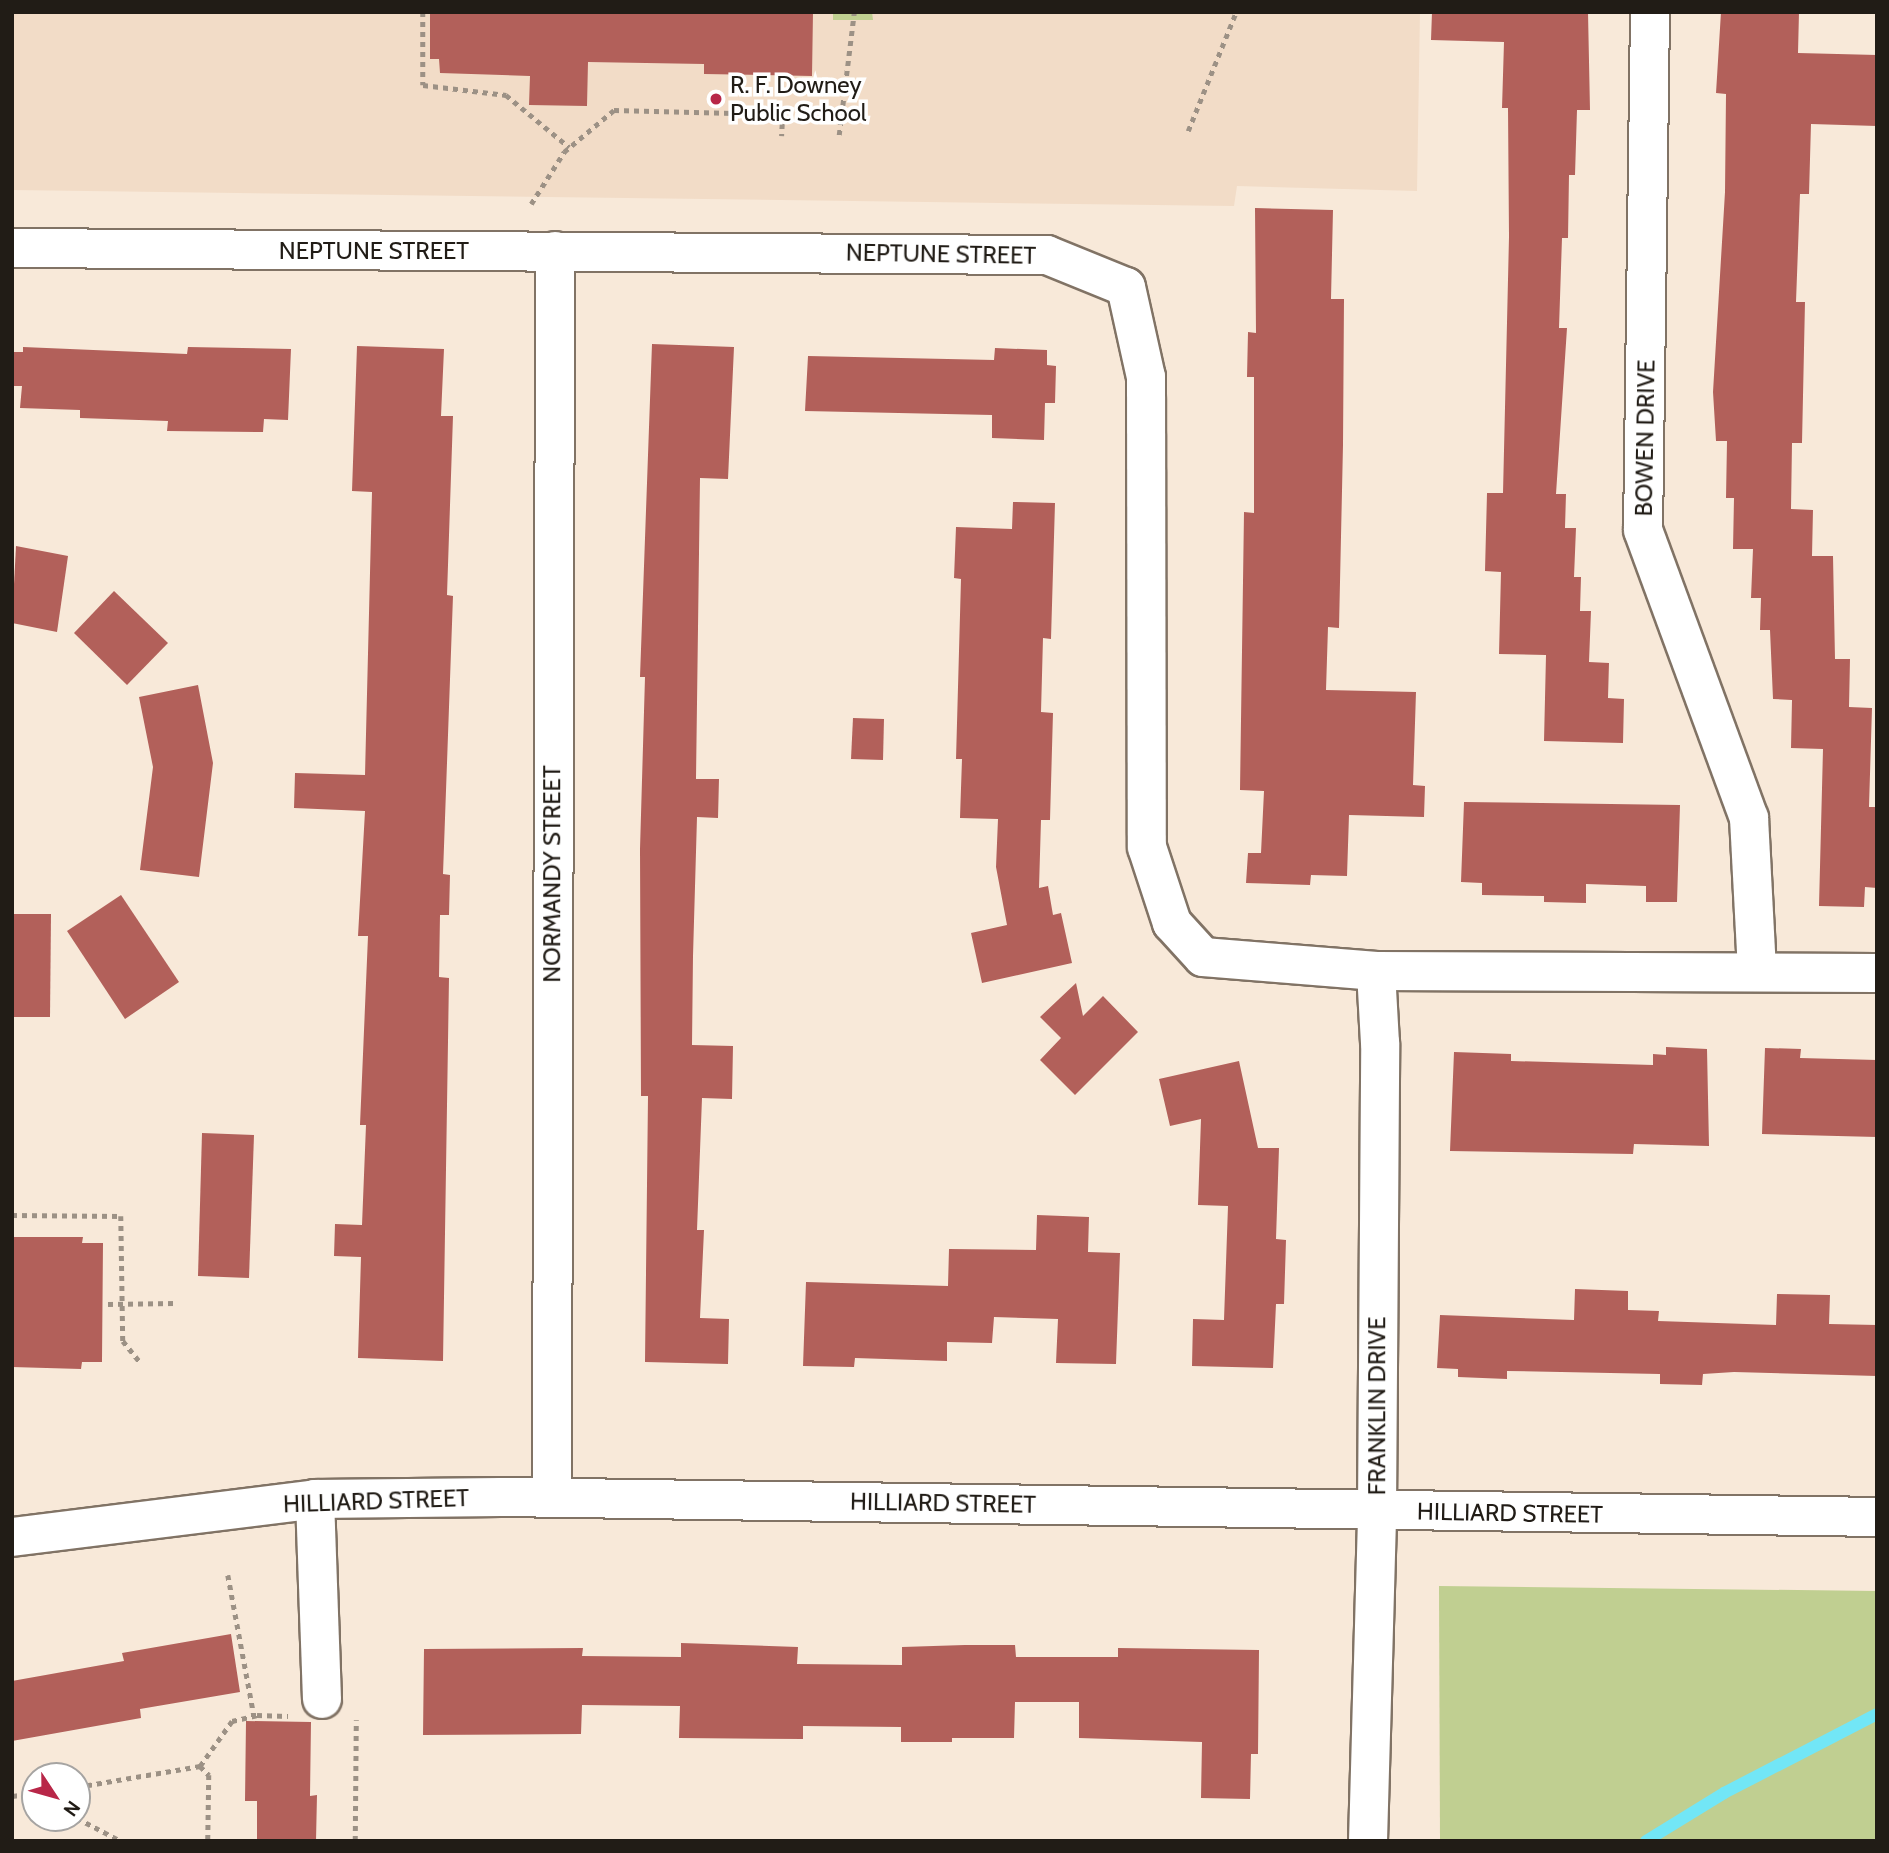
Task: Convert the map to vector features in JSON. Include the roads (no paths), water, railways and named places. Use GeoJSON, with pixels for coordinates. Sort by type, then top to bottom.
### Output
{"type":"FeatureCollection","features":[{"type":"Feature","properties":{"kind":"street","name":"BOWEN DRIVE"},"geometry":{"type":"LineString","coordinates":[[1650,12],[1643,530],[1749,818],[1757,971]]}},
{"type":"Feature","properties":{"kind":"street","name":"NEPTUNE STREET"},"geometry":{"type":"LineString","coordinates":[[12,248],[1047,255],[1126,287],[1146,377],[1147,847],[1172,923],[1203,957],[1376,971]]}},
{"type":"Feature","properties":{"kind":"street","name":"NORMANDY STREET"},"geometry":{"type":"LineString","coordinates":[[552,1496],[555,251]]}},
{"type":"Feature","properties":{"kind":"street"},"geometry":{"type":"LineString","coordinates":[[1376,971],[1877,973]]}},
{"type":"Feature","properties":{"kind":"street","name":"FRANKLIN DRIVE"},"geometry":{"type":"LineString","coordinates":[[1368,1841],[1377,1511],[1380,1043],[1376,971]]}},
{"type":"Feature","properties":{"kind":"street","name":"HILLIARD STREET"},"geometry":{"type":"LineString","coordinates":[[12,1537],[315,1499],[552,1496],[1877,1517]]}},
{"type":"Feature","properties":{"kind":"street"},"geometry":{"type":"LineString","coordinates":[[315,1499],[320,1711]]}},
{"type":"Feature","properties":{"kind":"waterway"},"geometry":{"type":"LineString","coordinates":[[1646,1841],[1724,1793],[1877,1714]]}},
{"type":"Feature","properties":{"kind":"place","name":"R. F. Downey Public School"},"geometry":{"type":"Point","coordinates":[716,99]}}]}
